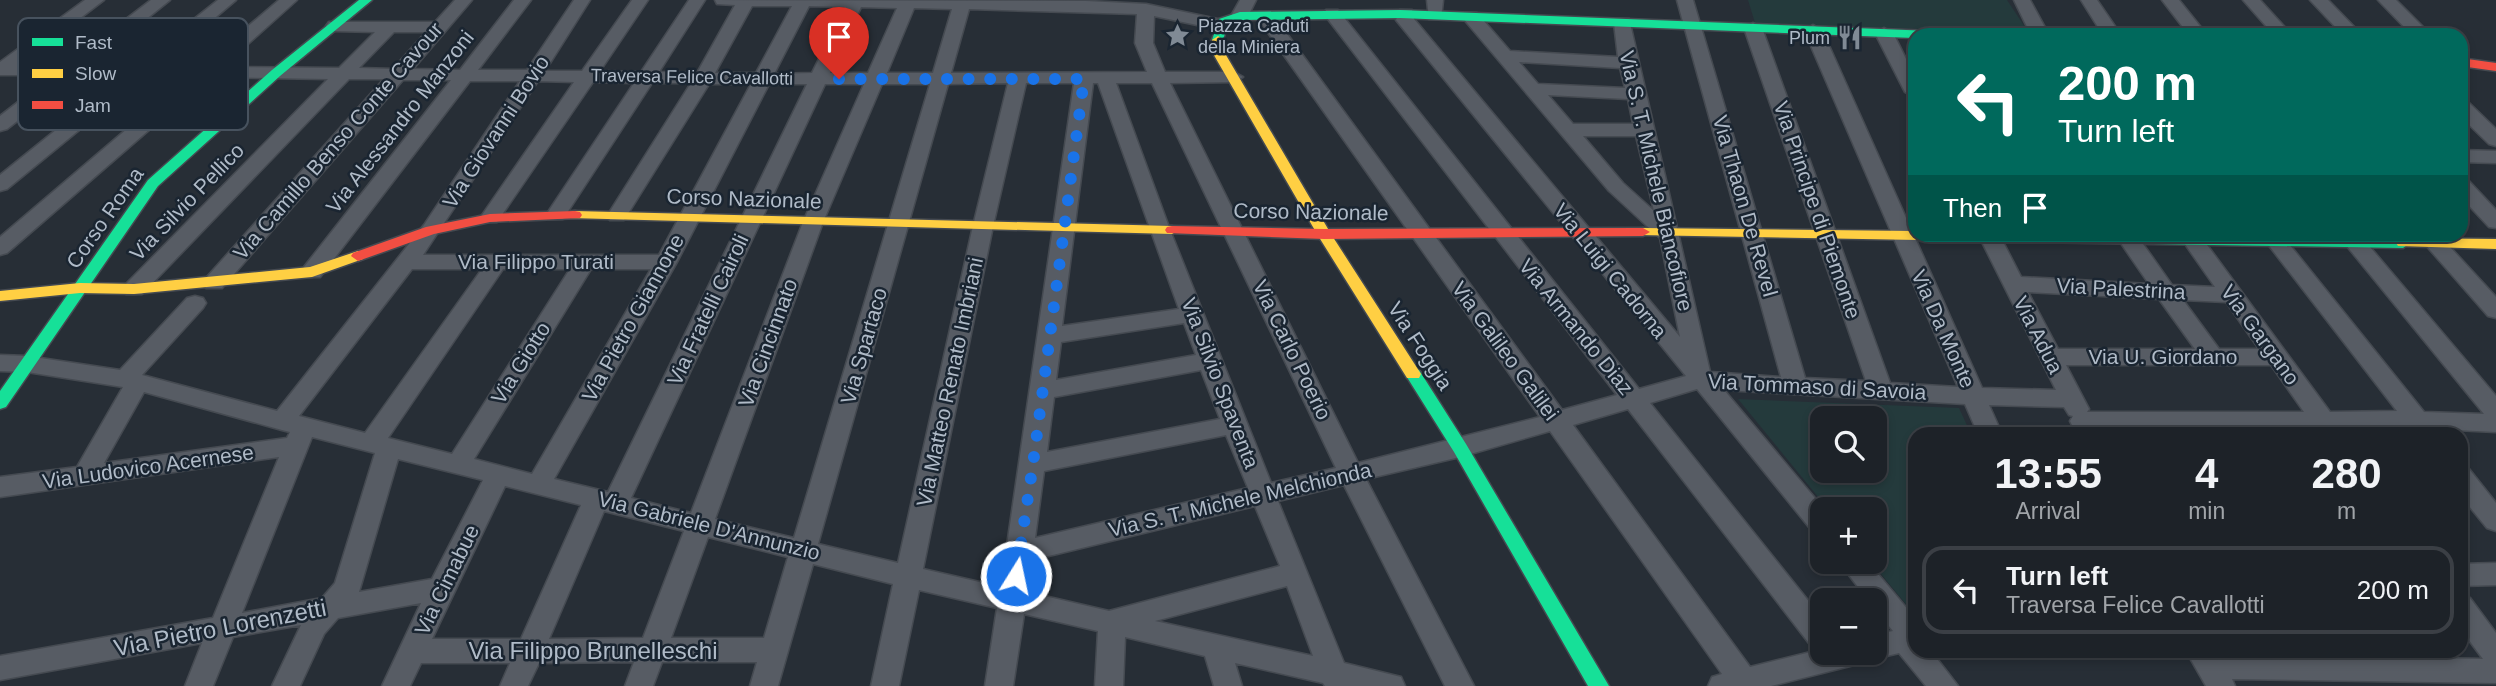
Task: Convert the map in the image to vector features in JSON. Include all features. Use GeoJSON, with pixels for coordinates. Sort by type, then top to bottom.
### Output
{"type":"FeatureCollection","features":[{"type":"Feature","properties":{"kind":"main road","name":"Corso Roma"},"geometry":{"type":"LineString","coordinates":[[248,98],[366,0]]}},
{"type":"Feature","properties":{"kind":"main road"},"geometry":{"type":"LineString","coordinates":[[1221,25],[1225,19],[1245,6],[1332,14]]}},
{"type":"Feature","properties":{"kind":"main road"},"geometry":{"type":"LineString","coordinates":[[1245,6],[1265,16],[1435,8],[1471,17],[1908,34]]}},
{"type":"Feature","properties":{"kind":"main road","name":"Via Foggia"},"geometry":{"type":"LineString","coordinates":[[1221,25],[1217,50],[1324,234],[1460,448],[1599,686]]}},
{"type":"Feature","properties":{"kind":"main road"},"geometry":{"type":"LineString","coordinates":[[2468,64],[2493,69]]}},
{"type":"Feature","properties":{"kind":"main road","name":"Corso Roma"},"geometry":{"type":"LineString","coordinates":[[0,403],[153,183],[212,130]]}},
{"type":"Feature","properties":{"kind":"main road","name":"Corso Nazionale"},"geometry":{"type":"LineString","coordinates":[[134,289],[312,271],[431,230],[490,218],[555,215],[1324,234],[1667,232],[1908,236]]}},
{"type":"Feature","properties":{"kind":"main road","name":"Corso Nazionale"},"geometry":{"type":"LineString","coordinates":[[2468,241],[2496,244]]}},
{"type":"Feature","properties":{"kind":"main road"},"geometry":{"type":"LineString","coordinates":[[0,296],[80,288],[134,289]]}},
{"type":"Feature","properties":{"kind":"street"},"geometry":{"type":"LineString","coordinates":[[71,18],[96,0]]}},
{"type":"Feature","properties":{"kind":"street"},"geometry":{"type":"LineString","coordinates":[[139,18],[162,0]]}},
{"type":"Feature","properties":{"kind":"street"},"geometry":{"type":"LineString","coordinates":[[206,18],[228,0]]}},
{"type":"Feature","properties":{"kind":"street"},"geometry":{"type":"LineString","coordinates":[[248,34],[289,0]]}},
{"type":"Feature","properties":{"kind":"street","name":"Via Camillo Benso Conte Cavour"},"geometry":{"type":"LineString","coordinates":[[214,283],[464,0]]}},
{"type":"Feature","properties":{"kind":"street","name":"Via Alessandro Manzoni"},"geometry":{"type":"LineString","coordinates":[[312,271],[523,0]]}},
{"type":"Feature","properties":{"kind":"street","name":"Via Giovanni Bovio"},"geometry":{"type":"LineString","coordinates":[[199,686],[294,431],[406,262],[431,230],[582,0]]}},
{"type":"Feature","properties":{"kind":"street"},"geometry":{"type":"LineString","coordinates":[[490,218],[640,0]]}},
{"type":"Feature","properties":{"kind":"street"},"geometry":{"type":"LineString","coordinates":[[555,215],[697,0]]}},
{"type":"Feature","properties":{"kind":"street"},"geometry":{"type":"LineString","coordinates":[[723,0],[908,5],[1087,3],[1146,9],[1221,25]]}},
{"type":"Feature","properties":{"kind":"street","name":"Via Thaon De Revel"},"geometry":{"type":"LineString","coordinates":[[1685,0],[1796,387]]}},
{"type":"Feature","properties":{"kind":"street"},"geometry":{"type":"LineString","coordinates":[[2022,0],[2036,28]]}},
{"type":"Feature","properties":{"kind":"street"},"geometry":{"type":"LineString","coordinates":[[2089,0],[2107,28]]}},
{"type":"Feature","properties":{"kind":"street"},"geometry":{"type":"LineString","coordinates":[[2170,0],[2192,28]]}},
{"type":"Feature","properties":{"kind":"street"},"geometry":{"type":"LineString","coordinates":[[2251,0],[2277,28]]}},
{"type":"Feature","properties":{"kind":"street"},"geometry":{"type":"LineString","coordinates":[[2318,0],[2346,28]]}},
{"type":"Feature","properties":{"kind":"street"},"geometry":{"type":"LineString","coordinates":[[2386,0],[2415,28]]}},
{"type":"Feature","properties":{"kind":"street"},"geometry":{"type":"LineString","coordinates":[[617,216],[704,78],[746,1]]}},
{"type":"Feature","properties":{"kind":"street","name":"Via Pietro Giannone"},"geometry":{"type":"LineString","coordinates":[[539,483],[666,262],[803,2]]}},
{"type":"Feature","properties":{"kind":"street","name":"Via Fratelli Cairoli"},"geometry":{"type":"LineString","coordinates":[[514,686],[527,652],[751,220],[855,3]]}},
{"type":"Feature","properties":{"kind":"street","name":"Via Cincinnato"},"geometry":{"type":"LineString","coordinates":[[639,686],[813,222],[908,5]]}},
{"type":"Feature","properties":{"kind":"street","name":"Via Spartaco"},"geometry":{"type":"LineString","coordinates":[[764,686],[962,5]]}},
{"type":"Feature","properties":{"kind":"street","name":"Via Carlo Poerio"},"geometry":{"type":"LineString","coordinates":[[1146,9],[1144,43],[1159,78],[1351,474],[1460,686]]}},
{"type":"Feature","properties":{"kind":"street","name":"Via Luigi Cadorna"},"geometry":{"type":"LineString","coordinates":[[1403,9],[1405,20],[1578,233],[1810,511]]}},
{"type":"Feature","properties":{"kind":"street","name":"Via Armando Diaz"},"geometry":{"type":"LineString","coordinates":[[1332,14],[1501,233],[1810,619]]}},
{"type":"Feature","properties":{"kind":"street","name":"Via Galileo Galilei"},"geometry":{"type":"LineString","coordinates":[[1265,16],[1555,420],[1737,684]]}},
{"type":"Feature","properties":{"kind":"street"},"geometry":{"type":"LineString","coordinates":[[1471,17],[1616,187],[1667,232]]}},
{"type":"Feature","properties":{"kind":"street","name":"Via S. T. Michele Biancofiore"},"geometry":{"type":"LineString","coordinates":[[1623,23],[1634,94],[1700,380]]}},
{"type":"Feature","properties":{"kind":"street"},"geometry":{"type":"LineString","coordinates":[[335,26],[439,27]]}},
{"type":"Feature","properties":{"kind":"street","name":"Via Silvio Pellico"},"geometry":{"type":"LineString","coordinates":[[134,289],[390,26]]}},
{"type":"Feature","properties":{"kind":"street","name":"Via Principe di Piemonte"},"geometry":{"type":"LineString","coordinates":[[1753,28],[1881,391]]}},
{"type":"Feature","properties":{"kind":"street","name":"Via Da Monte"},"geometry":{"type":"LineString","coordinates":[[1813,30],[1987,427]]}},
{"type":"Feature","properties":{"kind":"street"},"geometry":{"type":"LineString","coordinates":[[1884,33],[1908,80]]}},
{"type":"Feature","properties":{"kind":"street"},"geometry":{"type":"LineString","coordinates":[[0,69],[18,56]]}},
{"type":"Feature","properties":{"kind":"street"},"geometry":{"type":"LineString","coordinates":[[1502,56],[1628,62]]}},
{"type":"Feature","properties":{"kind":"street","name":"Traversa Felice Cavallotti"},"geometry":{"type":"LineString","coordinates":[[0,69],[18,69]]}},
{"type":"Feature","properties":{"kind":"street","name":"Traversa Felice Cavallotti"},"geometry":{"type":"LineString","coordinates":[[248,73],[763,79],[1234,77]]}},
{"type":"Feature","properties":{"kind":"street","name":"Via Matteo Renato Imbriani"},"geometry":{"type":"LineString","coordinates":[[885,686],[983,226],[1018,79]]}},
{"type":"Feature","properties":{"kind":"street"},"geometry":{"type":"LineString","coordinates":[[999,686],[1065,228],[1095,79]]}},
{"type":"Feature","properties":{"kind":"street","name":"Via Silvio Spaventa"},"geometry":{"type":"LineString","coordinates":[[1095,79],[1194,314],[1234,425],[1296,573],[1336,680]]}},
{"type":"Feature","properties":{"kind":"street"},"geometry":{"type":"LineString","coordinates":[[1530,89],[1634,94]]}},
{"type":"Feature","properties":{"kind":"street"},"geometry":{"type":"LineString","coordinates":[[0,125],[18,111]]}},
{"type":"Feature","properties":{"kind":"street"},"geometry":{"type":"LineString","coordinates":[[2468,113],[2496,140]]}},
{"type":"Feature","properties":{"kind":"street"},"geometry":{"type":"LineString","coordinates":[[0,185],[68,130]]}},
{"type":"Feature","properties":{"kind":"street"},"geometry":{"type":"LineString","coordinates":[[0,248],[135,130]]}},
{"type":"Feature","properties":{"kind":"street"},"geometry":{"type":"LineString","coordinates":[[1566,130],[1643,130]]}},
{"type":"Feature","properties":{"kind":"street"},"geometry":{"type":"LineString","coordinates":[[2468,156],[2496,157]]}},
{"type":"Feature","properties":{"kind":"street"},"geometry":{"type":"LineString","coordinates":[[2468,192],[2496,222]]}},
{"type":"Feature","properties":{"kind":"street","name":"Via Adua"},"geometry":{"type":"LineString","coordinates":[[1992,242],[2086,427]]}},
{"type":"Feature","properties":{"kind":"street"},"geometry":{"type":"LineString","coordinates":[[2131,242],[2212,356]]}},
{"type":"Feature","properties":{"kind":"street","name":"Via Gargano"},"geometry":{"type":"LineString","coordinates":[[2194,242],[2327,427]]}},
{"type":"Feature","properties":{"kind":"street"},"geometry":{"type":"LineString","coordinates":[[2275,242],[2422,427],[2496,423]]}},
{"type":"Feature","properties":{"kind":"street"},"geometry":{"type":"LineString","coordinates":[[2353,242],[2496,412]]}},
{"type":"Feature","properties":{"kind":"street"},"geometry":{"type":"LineString","coordinates":[[2434,242],[2496,311]]}},
{"type":"Feature","properties":{"kind":"street"},"geometry":{"type":"LineString","coordinates":[[286,686],[314,627],[347,589],[381,444],[498,261]]}},
{"type":"Feature","properties":{"kind":"street","name":"Via Filippo Turati"},"geometry":{"type":"LineString","coordinates":[[406,262],[666,262]]}},
{"type":"Feature","properties":{"kind":"street","name":"Via Giotto"},"geometry":{"type":"LineString","coordinates":[[459,463],[584,263]]}},
{"type":"Feature","properties":{"kind":"street","name":"Via Palestrina"},"geometry":{"type":"LineString","coordinates":[[2012,284],[2231,295]]}},
{"type":"Feature","properties":{"kind":"street"},"geometry":{"type":"LineString","coordinates":[[84,476],[132,380],[195,303]]}},
{"type":"Feature","properties":{"kind":"street"},"geometry":{"type":"LineString","coordinates":[[1049,336],[1194,314]]}},
{"type":"Feature","properties":{"kind":"street","name":"Via U. Giordano"},"geometry":{"type":"LineString","coordinates":[[2049,356],[2276,357]]}},
{"type":"Feature","properties":{"kind":"street"},"geometry":{"type":"LineString","coordinates":[[1042,391],[1210,360]]}},
{"type":"Feature","properties":{"kind":"street","name":"Via Gabriele D'Annunzio"},"geometry":{"type":"LineString","coordinates":[[0,363],[27,364],[132,380],[294,431],[381,444],[909,576],[1216,646],[1336,680],[1391,686]]}},
{"type":"Feature","properties":{"kind":"street","name":"Via Tommaso di Savoia"},"geometry":{"type":"LineString","coordinates":[[1460,448],[1700,380],[2072,399]]}},
{"type":"Feature","properties":{"kind":"street"},"geometry":{"type":"LineString","coordinates":[[1033,464],[1234,425]]}},
{"type":"Feature","properties":{"kind":"street","name":"Via Ludovico Acernese"},"geometry":{"type":"LineString","coordinates":[[0,487],[84,476],[294,431]]}},
{"type":"Feature","properties":{"kind":"street","name":"Via S. T. Michele Melchionda"},"geometry":{"type":"LineString","coordinates":[[1020,552],[1460,448]]}},
{"type":"Feature","properties":{"kind":"street","name":"Via Cimabue"},"geometry":{"type":"LineString","coordinates":[[396,686],[441,588],[499,474]]}},
{"type":"Feature","properties":{"kind":"street"},"geometry":{"type":"LineString","coordinates":[[2468,486],[2496,521]]}},
{"type":"Feature","properties":{"kind":"street"},"geometry":{"type":"LineString","coordinates":[[1109,686],[1112,621],[1296,573]]}},
{"type":"Feature","properties":{"kind":"street"},"geometry":{"type":"LineString","coordinates":[[1861,574],[1908,633]]}},
{"type":"Feature","properties":{"kind":"street"},"geometry":{"type":"LineString","coordinates":[[2468,575],[2496,574]]}},
{"type":"Feature","properties":{"kind":"street","name":"Via Pietro Lorenzetti"},"geometry":{"type":"LineString","coordinates":[[0,668],[441,588]]}},
{"type":"Feature","properties":{"kind":"street"},"geometry":{"type":"LineString","coordinates":[[2468,617],[2496,655]]}},
{"type":"Feature","properties":{"kind":"street"},"geometry":{"type":"LineString","coordinates":[[1887,643],[1908,638]]}},
{"type":"Feature","properties":{"kind":"street"},"geometry":{"type":"LineString","coordinates":[[1216,646],[1228,686]]}},
{"type":"Feature","properties":{"kind":"street","name":"Via Filippo Brunelleschi"},"geometry":{"type":"LineString","coordinates":[[412,651],[774,650]]}},
{"type":"Feature","properties":{"kind":"street"},"geometry":{"type":"LineString","coordinates":[[1925,658],[1944,686]]}},
{"type":"Feature","properties":{"kind":"street"},"geometry":{"type":"LineString","coordinates":[[1737,684],[1810,660]]}},
{"type":"Feature","properties":{"kind":"street"},"geometry":{"type":"LineString","coordinates":[[2210,668],[2496,671]]}},
{"type":"Feature","properties":{"kind":"green space"},"geometry":{"type":"Polygon","coordinates":[[[1748,0],[2007,0],[2026,28],[1908,29],[1755,23],[1748,0]]]}},
{"type":"Feature","properties":{"kind":"green space"},"geometry":{"type":"Polygon","coordinates":[[[1738,399],[1959,408],[1968,427],[1908,427],[1908,607],[1881,574],[1887,574],[1887,497],[1818,497],[1738,399]]]}},
{"type":"Feature","properties":{"kind":"traffic: fast"},"geometry":{"type":"LineString","coordinates":[[248,98],[366,0]]}},
{"type":"Feature","properties":{"kind":"traffic: fast"},"geometry":{"type":"LineString","coordinates":[[1218,40],[1223,22],[1240,16],[1400,14],[1908,34]]}},
{"type":"Feature","properties":{"kind":"traffic: fast"},"geometry":{"type":"LineString","coordinates":[[0,403],[153,183],[212,130]]}},
{"type":"Feature","properties":{"kind":"traffic: fast"},"geometry":{"type":"LineString","coordinates":[[2341,242],[2403,243]]}},
{"type":"Feature","properties":{"kind":"traffic: fast"},"geometry":{"type":"LineString","coordinates":[[1413,374],[1460,448],[1599,686]]}},
{"type":"Feature","properties":{"kind":"traffic: slow"},"geometry":{"type":"LineString","coordinates":[[1218,40],[1217,50],[1324,234],[1413,374]]}},
{"type":"Feature","properties":{"kind":"traffic: slow"},"geometry":{"type":"LineString","coordinates":[[575,215],[1172,230]]}},
{"type":"Feature","properties":{"kind":"traffic: slow"},"geometry":{"type":"LineString","coordinates":[[1643,232],[1908,235]]}},
{"type":"Feature","properties":{"kind":"traffic: slow"},"geometry":{"type":"LineString","coordinates":[[2403,243],[2496,244]]}},
{"type":"Feature","properties":{"kind":"traffic: slow"},"geometry":{"type":"LineString","coordinates":[[0,296],[80,288],[134,289],[312,272],[358,256]]}},
{"type":"Feature","properties":{"kind":"traffic: jam"},"geometry":{"type":"LineString","coordinates":[[2468,63],[2496,67]]}},
{"type":"Feature","properties":{"kind":"traffic: jam"},"geometry":{"type":"LineString","coordinates":[[358,256],[431,230],[490,218],[575,215]]}},
{"type":"Feature","properties":{"kind":"traffic: jam"},"geometry":{"type":"LineString","coordinates":[[1172,230],[1324,234],[1643,232]]}},
{"type":"Feature","properties":{"kind":"place","name":"Piazza Caduti della Miniera"},"geometry":{"type":"Point","coordinates":[1178,36]}},
{"type":"Feature","properties":{"kind":"place","name":"Plum"},"geometry":{"type":"Point","coordinates":[1850,38]}},
{"type":"Feature","properties":{"kind":"route"},"geometry":{"type":"LineString","coordinates":[[839,79],[1084,79],[1016,576]]}}]}
